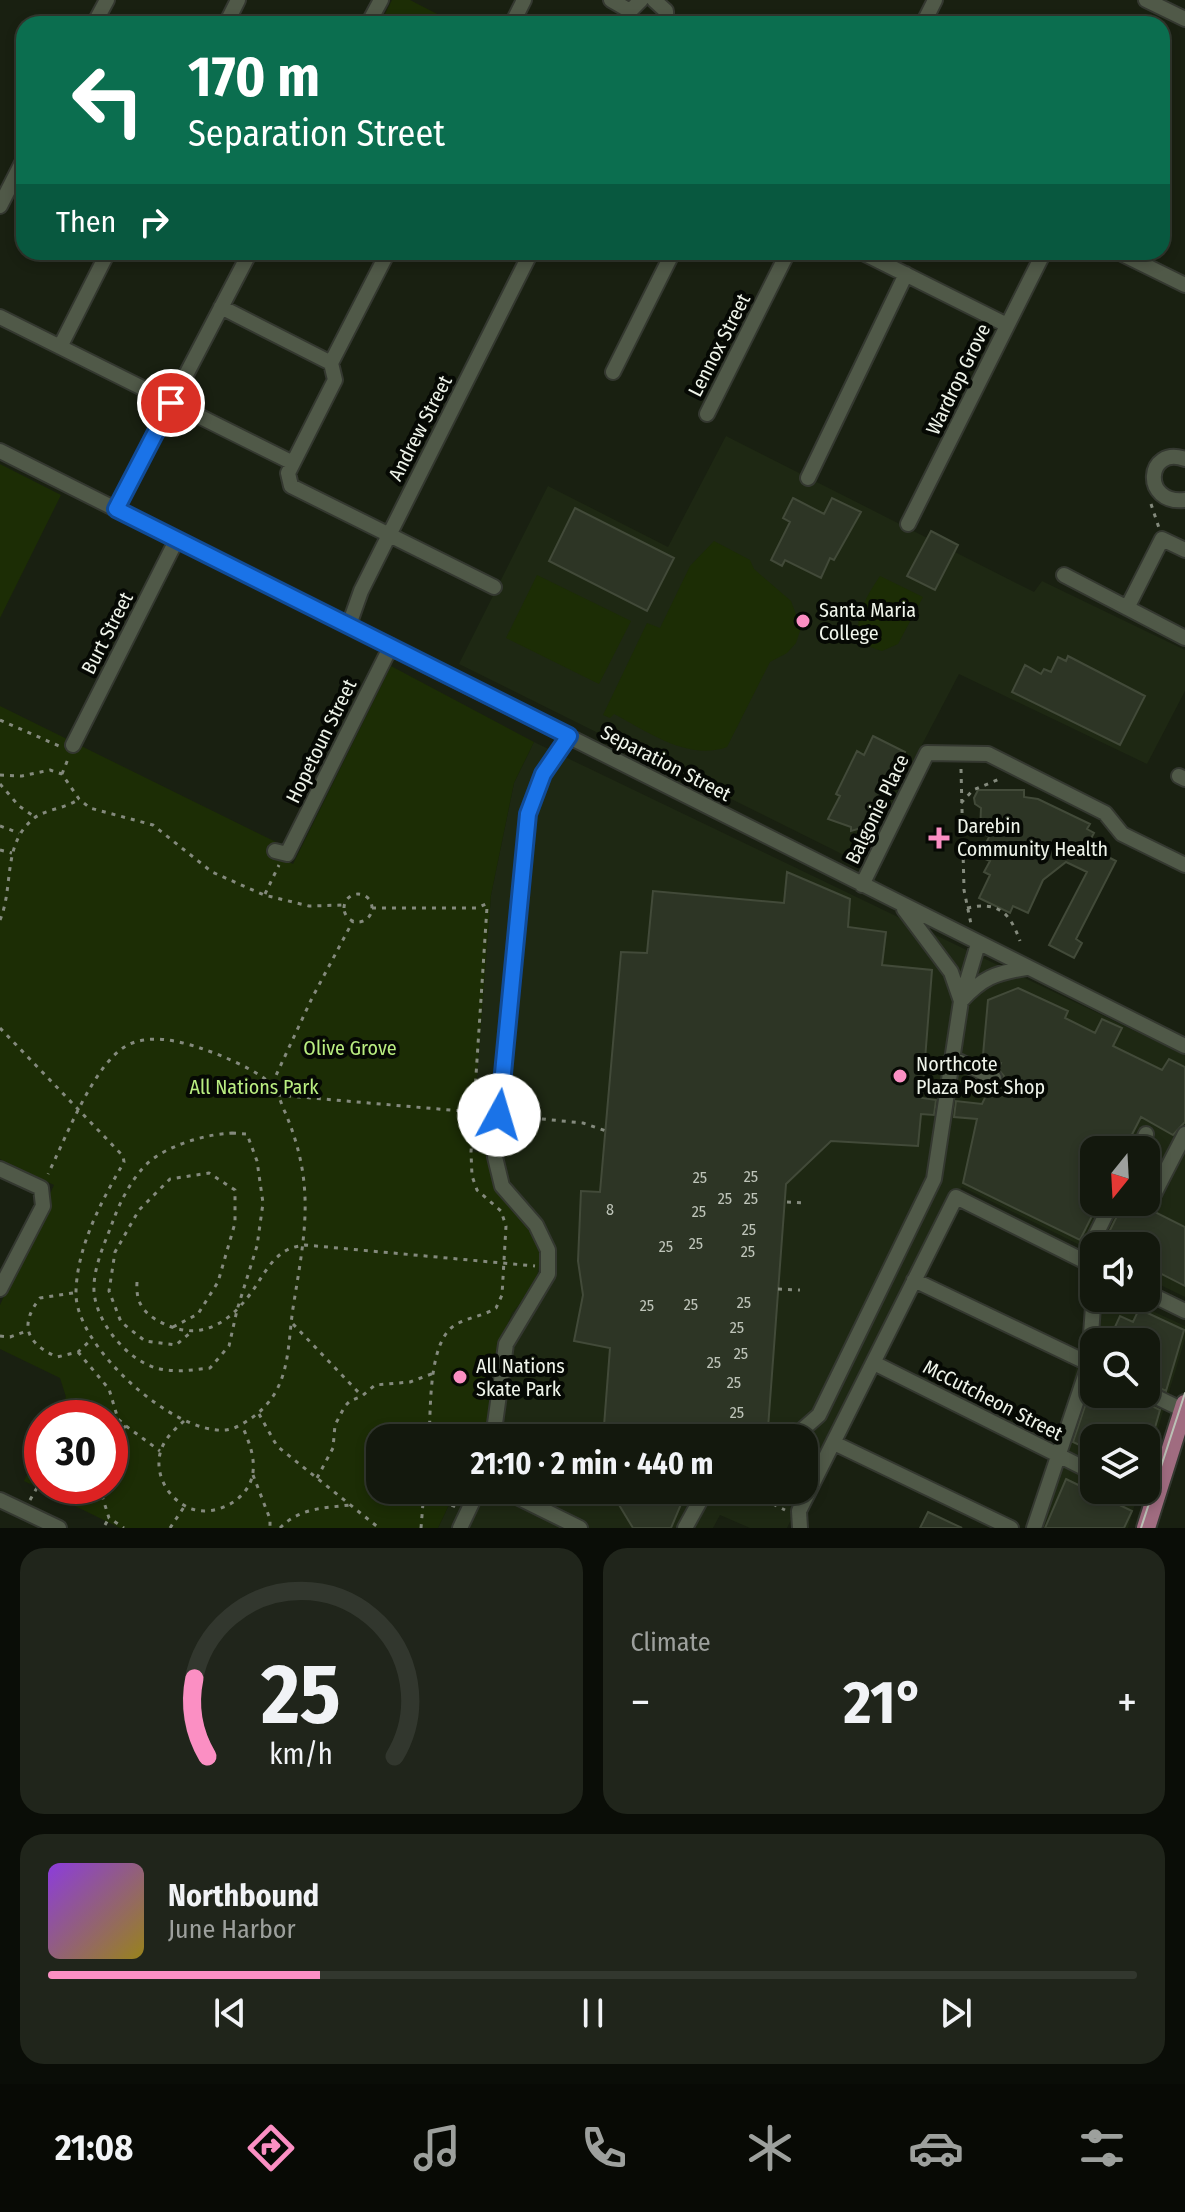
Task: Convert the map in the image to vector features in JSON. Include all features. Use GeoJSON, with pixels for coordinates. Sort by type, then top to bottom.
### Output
{"type":"FeatureCollection","features":[{"type":"Feature","properties":{"kind":"main road"},"geometry":{"type":"LineString","coordinates":[[1160,1482],[1184,1407]]}},
{"type":"Feature","properties":{"kind":"main road"},"geometry":{"type":"LineString","coordinates":[[1147,1528],[1153,1504]]}},
{"type":"Feature","properties":{"kind":"street"},"geometry":{"type":"LineString","coordinates":[[611,0],[634,12]]}},
{"type":"Feature","properties":{"kind":"street"},"geometry":{"type":"LineString","coordinates":[[1146,0],[1185,19]]}},
{"type":"Feature","properties":{"kind":"street"},"geometry":{"type":"LineString","coordinates":[[0,206],[16,175]]}},
{"type":"Feature","properties":{"kind":"street"},"geometry":{"type":"LineString","coordinates":[[60,347],[104,260]]}},
{"type":"Feature","properties":{"kind":"street"},"geometry":{"type":"LineString","coordinates":[[116,509],[246,260]]}},
{"type":"Feature","properties":{"kind":"street"},"geometry":{"type":"LineString","coordinates":[[384,260],[331,363],[335,380],[288,473],[291,486],[494,587]]}},
{"type":"Feature","properties":{"kind":"street","name":"Andrew Street"},"geometry":{"type":"LineString","coordinates":[[349,625],[361,591],[527,260]]}},
{"type":"Feature","properties":{"kind":"street"},"geometry":{"type":"LineString","coordinates":[[613,372],[669,260]]}},
{"type":"Feature","properties":{"kind":"street","name":"Lennox Street"},"geometry":{"type":"LineString","coordinates":[[707,414],[784,260]]}},
{"type":"Feature","properties":{"kind":"street"},"geometry":{"type":"LineString","coordinates":[[877,260],[1007,325]]}},
{"type":"Feature","properties":{"kind":"street","name":"Wardrop Grove"},"geometry":{"type":"LineString","coordinates":[[908,524],[1040,260]]}},
{"type":"Feature","properties":{"kind":"street"},"geometry":{"type":"LineString","coordinates":[[1134,260],[1185,285]]}},
{"type":"Feature","properties":{"kind":"street"},"geometry":{"type":"LineString","coordinates":[[808,478],[906,274]]}},
{"type":"Feature","properties":{"kind":"street"},"geometry":{"type":"LineString","coordinates":[[221,307],[331,363]]}},
{"type":"Feature","properties":{"kind":"street"},"geometry":{"type":"LineString","coordinates":[[0,317],[293,463]]}},
{"type":"Feature","properties":{"kind":"street","name":"Separation Street"},"geometry":{"type":"LineString","coordinates":[[0,451],[1185,1046]]}},
{"type":"Feature","properties":{"kind":"street"},"geometry":{"type":"LineString","coordinates":[[1185,459],[1171,456],[1159,463],[1154,477],[1158,491],[1169,500],[1185,500]]}},
{"type":"Feature","properties":{"kind":"street","name":"Burt Street"},"geometry":{"type":"LineString","coordinates":[[73,745],[177,539]]}},
{"type":"Feature","properties":{"kind":"street"},"geometry":{"type":"LineString","coordinates":[[1127,608],[1162,539],[1185,550]]}},
{"type":"Feature","properties":{"kind":"street"},"geometry":{"type":"LineString","coordinates":[[1064,575],[1185,638]]}},
{"type":"Feature","properties":{"kind":"street","name":"Hopetoun Street"},"geometry":{"type":"LineString","coordinates":[[285,856],[391,646]]}},
{"type":"Feature","properties":{"kind":"street"},"geometry":{"type":"LineString","coordinates":[[495,1424],[506,1344],[548,1274],[548,1250],[536,1225],[502,1186],[495,1157],[528,814],[543,774],[569,736]]}},
{"type":"Feature","properties":{"kind":"street","name":"Balgonie Place"},"geometry":{"type":"LineString","coordinates":[[862,885],[927,753],[988,754],[1105,813],[1122,834],[1185,865]]}},
{"type":"Feature","properties":{"kind":"street"},"geometry":{"type":"LineString","coordinates":[[902,905],[951,972],[961,1001]]}},
{"type":"Feature","properties":{"kind":"street"},"geometry":{"type":"LineString","coordinates":[[809,1424],[819,1415],[934,1179],[961,1001],[978,944]]}},
{"type":"Feature","properties":{"kind":"street"},"geometry":{"type":"LineString","coordinates":[[961,1001],[977,983],[992,975],[1026,968]]}},
{"type":"Feature","properties":{"kind":"street"},"geometry":{"type":"LineString","coordinates":[[952,1058],[994,1078]]}},
{"type":"Feature","properties":{"kind":"street"},"geometry":{"type":"LineString","coordinates":[[1160,1182],[1185,1134]]}},
{"type":"Feature","properties":{"kind":"street"},"geometry":{"type":"LineString","coordinates":[[0,1169],[41,1188],[43,1206],[0,1289]]}},
{"type":"Feature","properties":{"kind":"street"},"geometry":{"type":"LineString","coordinates":[[800,1528],[799,1511],[956,1197],[1080,1257]]}},
{"type":"Feature","properties":{"kind":"street"},"geometry":{"type":"LineString","coordinates":[[914,1280],[1080,1360]]}},
{"type":"Feature","properties":{"kind":"street"},"geometry":{"type":"LineString","coordinates":[[1160,1299],[1185,1311]]}},
{"type":"Feature","properties":{"kind":"street","name":"McCutcheon Street"},"geometry":{"type":"LineString","coordinates":[[874,1363],[1080,1466]]}},
{"type":"Feature","properties":{"kind":"street"},"geometry":{"type":"LineString","coordinates":[[1034,1528],[1080,1394]]}},
{"type":"Feature","properties":{"kind":"street"},"geometry":{"type":"LineString","coordinates":[[1160,1398],[1184,1407]]}},
{"type":"Feature","properties":{"kind":"street"},"geometry":{"type":"LineString","coordinates":[[834,1443],[1011,1528]]}},
{"type":"Feature","properties":{"kind":"street"},"geometry":{"type":"LineString","coordinates":[[0,1500],[58,1528]]}},
{"type":"Feature","properties":{"kind":"street"},"geometry":{"type":"LineString","coordinates":[[460,1528],[471,1504]]}},
{"type":"Feature","properties":{"kind":"street"},"geometry":{"type":"LineString","coordinates":[[531,1504],[580,1528]]}},
{"type":"Feature","properties":{"kind":"street"},"geometry":{"type":"LineString","coordinates":[[685,1528],[698,1504]]}},
{"type":"Feature","properties":{"kind":"path"},"geometry":{"type":"LineString","coordinates":[[1158,491],[1151,504],[1162,539]]}},
{"type":"Feature","properties":{"kind":"path"},"geometry":{"type":"LineString","coordinates":[[0,720],[56,744]]}},
{"type":"Feature","properties":{"kind":"path"},"geometry":{"type":"LineString","coordinates":[[961,754],[961,842],[971,924]]}},
{"type":"Feature","properties":{"kind":"path"},"geometry":{"type":"LineString","coordinates":[[0,775],[22,776],[50,770],[62,774],[79,799],[90,808],[153,825],[212,872],[264,895],[309,906],[344,905]]}},
{"type":"Feature","properties":{"kind":"path"},"geometry":{"type":"LineString","coordinates":[[961,803],[981,786],[1023,773]]}},
{"type":"Feature","properties":{"kind":"path"},"geometry":{"type":"LineString","coordinates":[[0,784],[19,806],[35,817]]}},
{"type":"Feature","properties":{"kind":"path"},"geometry":{"type":"LineString","coordinates":[[0,920],[7,896],[12,853],[20,834],[35,817],[70,806],[79,799]]}},
{"type":"Feature","properties":{"kind":"path"},"geometry":{"type":"LineString","coordinates":[[0,826],[20,834]]}},
{"type":"Feature","properties":{"kind":"path"},"geometry":{"type":"LineString","coordinates":[[0,850],[12,853]]}},
{"type":"Feature","properties":{"kind":"path"},"geometry":{"type":"LineString","coordinates":[[264,895],[285,856]]}},
{"type":"Feature","properties":{"kind":"path"},"geometry":{"type":"LineString","coordinates":[[361,894],[369,899],[372,908],[366,919],[353,921],[345,913],[344,905],[348,897],[361,894]]}},
{"type":"Feature","properties":{"kind":"path"},"geometry":{"type":"LineString","coordinates":[[277,1095],[474,1113],[486,904],[477,908],[372,908]]}},
{"type":"Feature","properties":{"kind":"path"},"geometry":{"type":"LineString","coordinates":[[967,908],[990,906],[1009,915],[1020,941]]}},
{"type":"Feature","properties":{"kind":"path"},"geometry":{"type":"LineString","coordinates":[[272,1084],[312,998],[353,921]]}},
{"type":"Feature","properties":{"kind":"path"},"geometry":{"type":"LineString","coordinates":[[0,1028],[79,1110],[123,1156],[124,1162],[100,1205],[82,1255],[75,1293],[81,1317],[92,1339],[109,1361],[146,1397],[185,1420],[225,1430],[242,1425],[258,1413],[279,1389],[289,1359],[291,1322],[305,1245],[307,1211],[304,1169],[272,1084],[231,1059],[166,1039],[126,1046],[93,1083],[79,1110],[41,1188]]}},
{"type":"Feature","properties":{"kind":"path"},"geometry":{"type":"LineString","coordinates":[[499,1115],[583,1123],[606,1131]]}},
{"type":"Feature","properties":{"kind":"path"},"geometry":{"type":"LineString","coordinates":[[216,1134],[247,1134],[257,1161],[263,1203],[257,1246],[237,1310],[229,1346],[210,1368],[181,1371],[154,1367],[124,1347],[107,1330],[98,1311],[94,1290],[99,1256],[117,1209],[141,1171],[156,1156],[216,1134]]}},
{"type":"Feature","properties":{"kind":"path"},"geometry":{"type":"LineString","coordinates":[[173,1327],[198,1314],[218,1282],[235,1223],[235,1190],[209,1173],[170,1179],[139,1210],[115,1252],[109,1291],[121,1322],[145,1341],[176,1345],[190,1333]]}},
{"type":"Feature","properties":{"kind":"path"},"geometry":{"type":"LineString","coordinates":[[787,1202],[806,1203]]}},
{"type":"Feature","properties":{"kind":"path"},"geometry":{"type":"LineString","coordinates":[[137,1282],[136,1294],[140,1305],[149,1315],[190,1333],[207,1330],[237,1310],[274,1260],[288,1248],[305,1245],[548,1267]]}},
{"type":"Feature","properties":{"kind":"path"},"geometry":{"type":"LineString","coordinates":[[430,1424],[439,1345],[458,1323],[496,1308],[502,1295],[504,1262]]}},
{"type":"Feature","properties":{"kind":"path"},"geometry":{"type":"LineString","coordinates":[[778,1289],[800,1290]]}},
{"type":"Feature","properties":{"kind":"path"},"geometry":{"type":"LineString","coordinates":[[75,1293],[40,1298],[29,1312],[28,1331],[34,1344],[57,1357],[78,1352],[92,1339]]}},
{"type":"Feature","properties":{"kind":"path"},"geometry":{"type":"LineString","coordinates":[[291,1322],[362,1396]]}},
{"type":"Feature","properties":{"kind":"path"},"geometry":{"type":"LineString","coordinates":[[0,1336],[10,1337],[28,1331]]}},
{"type":"Feature","properties":{"kind":"path"},"geometry":{"type":"LineString","coordinates":[[78,1352],[109,1389],[112,1400]]}},
{"type":"Feature","properties":{"kind":"path"},"geometry":{"type":"LineString","coordinates":[[317,1478],[333,1448],[335,1425],[345,1406],[375,1385],[410,1382],[434,1373]]}},
{"type":"Feature","properties":{"kind":"path"},"geometry":{"type":"LineString","coordinates":[[258,1413],[277,1446],[379,1528]]}},
{"type":"Feature","properties":{"kind":"path"},"geometry":{"type":"LineString","coordinates":[[185,1420],[168,1436],[160,1451],[164,1485],[173,1498],[193,1509],[229,1506],[243,1495],[253,1474]]}},
{"type":"Feature","properties":{"kind":"path"},"geometry":{"type":"LineString","coordinates":[[242,1425],[252,1451],[253,1474],[270,1519],[270,1528]]}},
{"type":"Feature","properties":{"kind":"path"},"geometry":{"type":"LineString","coordinates":[[128,1427],[160,1451]]}},
{"type":"Feature","properties":{"kind":"path"},"geometry":{"type":"LineString","coordinates":[[105,1504],[109,1518],[124,1528]]}},
{"type":"Feature","properties":{"kind":"path"},"geometry":{"type":"LineString","coordinates":[[170,1528],[186,1504]]}},
{"type":"Feature","properties":{"kind":"path"},"geometry":{"type":"LineString","coordinates":[[421,1528],[423,1504]]}},
{"type":"Feature","properties":{"kind":"path"},"geometry":{"type":"LineString","coordinates":[[280,1528],[291,1517],[310,1510],[350,1505]]}},
{"type":"Feature","properties":{"kind":"path"},"geometry":{"type":"LineString","coordinates":[[105,1525],[109,1518]]}},
{"type":"Feature","properties":{"kind":"shaded area","name":"Santa Maria College"},"geometry":{"type":"Polygon","coordinates":[[[726,436],[1034,592],[1042,581],[1185,650],[1185,691],[1147,764],[959,674],[860,863],[459,664],[548,486],[668,547],[726,436]]]}},
{"type":"Feature","properties":{"kind":"shaded area"},"geometry":{"type":"Polygon","coordinates":[[[534,742],[1185,1055],[1185,1297],[1160,1285],[1160,1232],[1080,1232],[1080,1245],[962,1187],[912,1277],[818,1466],[818,1424],[489,1424],[498,1349],[512,1313],[535,1285],[471,1152],[491,895],[514,783],[534,742]]]}},
{"type":"Feature","properties":{"kind":"shaded area"},"geometry":{"type":"Polygon","coordinates":[[[1088,1312],[1154,1312],[1185,1326],[1185,1339],[1159,1424],[1080,1424],[1080,1504],[1135,1504],[1128,1528],[1035,1528],[1064,1424],[1080,1349],[1080,1408],[1160,1408],[1160,1328],[1085,1328],[1088,1312]]]}},
{"type":"Feature","properties":{"kind":"shaded area"},"geometry":{"type":"Polygon","coordinates":[[[449,1504],[799,1504],[787,1528],[750,1528],[720,1515],[713,1528],[438,1528],[449,1504]]]}},
{"type":"Feature","properties":{"kind":"green space"},"geometry":{"type":"Polygon","coordinates":[[[392,0],[410,0],[441,16],[384,16],[392,0]]]}},
{"type":"Feature","properties":{"kind":"green space"},"geometry":{"type":"Polygon","coordinates":[[[0,464],[61,495],[0,618],[0,464]]]}},
{"type":"Feature","properties":{"kind":"green space"},"geometry":{"type":"Polygon","coordinates":[[[714,541],[750,560],[754,569],[791,601],[801,628],[796,643],[787,653],[770,662],[727,747],[698,750],[654,736],[614,714],[610,718],[603,715],[647,623],[660,628],[690,566],[714,541]]]}},
{"type":"Feature","properties":{"kind":"green space"},"geometry":{"type":"Polygon","coordinates":[[[537,575],[631,621],[599,684],[506,638],[537,575]]]}},
{"type":"Feature","properties":{"kind":"green space"},"geometry":{"type":"Polygon","coordinates":[[[880,576],[923,597],[898,644],[882,651],[869,646],[861,638],[859,628],[863,606],[880,576]]]}},
{"type":"Feature","properties":{"kind":"green space","name":"All Nations Park"},"geometry":{"type":"Polygon","coordinates":[[[391,666],[534,742],[514,783],[491,895],[471,1152],[487,1153],[497,1190],[532,1227],[541,1254],[535,1286],[512,1313],[498,1349],[489,1424],[366,1424],[366,1504],[449,1504],[438,1528],[120,1528],[71,1504],[128,1504],[128,1400],[64,1400],[60,1378],[0,1349],[0,1305],[54,1185],[0,1159],[0,706],[276,842],[271,853],[293,864],[391,666]]]}},
{"type":"Feature","properties":{"kind":"building"},"geometry":{"type":"Polygon","coordinates":[[[793,498],[824,514],[832,498],[861,512],[834,560],[830,558],[821,578],[785,560],[782,566],[771,560],[790,522],[783,518],[793,498]]]}},
{"type":"Feature","properties":{"kind":"building"},"geometry":{"type":"Polygon","coordinates":[[[575,508],[674,558],[647,611],[549,561],[575,508]]]}},
{"type":"Feature","properties":{"kind":"building"},"geometry":{"type":"Polygon","coordinates":[[[931,531],[958,545],[935,590],[907,576],[931,531]]]}},
{"type":"Feature","properties":{"kind":"building"},"geometry":{"type":"Polygon","coordinates":[[[1068,656],[1145,696],[1120,745],[1012,692],[1025,665],[1041,674],[1044,669],[1051,672],[1058,657],[1066,661],[1068,656]]]}},
{"type":"Feature","properties":{"kind":"building"},"geometry":{"type":"Polygon","coordinates":[[[873,736],[905,752],[874,815],[861,828],[851,831],[851,827],[828,819],[840,796],[836,794],[857,751],[864,755],[873,736]]]}},
{"type":"Feature","properties":{"kind":"building"},"geometry":{"type":"Polygon","coordinates":[[[978,790],[1024,790],[1024,797],[1038,799],[1090,824],[1087,829],[1094,833],[1087,846],[1116,861],[1076,939],[1082,943],[1074,958],[1049,945],[1087,872],[1066,862],[1043,880],[1028,913],[1013,906],[1010,913],[979,898],[990,875],[984,872],[990,861],[985,859],[990,847],[985,845],[989,837],[980,832],[981,808],[975,804],[974,798],[978,790]]]}},
{"type":"Feature","properties":{"kind":"building"},"geometry":{"type":"Polygon","coordinates":[[[787,872],[850,899],[848,927],[886,932],[882,965],[932,970],[922,1098],[936,1100],[934,1115],[921,1114],[918,1146],[831,1141],[786,1184],[768,1424],[604,1424],[610,1348],[574,1341],[583,1295],[578,1261],[581,1191],[600,1192],[621,952],[647,953],[653,891],[784,903],[787,872]]]}},
{"type":"Feature","properties":{"kind":"building"},"geometry":{"type":"Polygon","coordinates":[[[1018,988],[1068,1011],[1065,1018],[1095,1033],[1102,1019],[1122,1028],[1113,1046],[1162,1070],[1169,1059],[1185,1067],[1185,1122],[1173,1135],[1141,1117],[1131,1136],[1080,1136],[1080,1216],[1092,1216],[1084,1232],[1080,1232],[1080,1240],[963,1183],[977,1119],[954,1117],[956,1101],[982,1104],[990,1087],[996,1088],[1003,1083],[1004,1076],[998,1069],[1001,1063],[983,1055],[988,1000],[1018,988]]]}},
{"type":"Feature","properties":{"kind":"building"},"geometry":{"type":"Polygon","coordinates":[[[1160,1214],[1185,1227],[1185,1286],[1160,1273],[1160,1232],[1109,1232],[1117,1216],[1160,1214]]]}},
{"type":"Feature","properties":{"kind":"building"},"geometry":{"type":"Polygon","coordinates":[[[1138,1312],[1145,1312],[1184,1330],[1166,1391],[1160,1388],[1160,1328],[1114,1328],[1120,1316],[1133,1322],[1138,1312]]]}},
{"type":"Feature","properties":{"kind":"building"},"geometry":{"type":"Polygon","coordinates":[[[1084,1408],[1160,1410],[1156,1424],[1080,1424],[1080,1445],[1073,1442],[1084,1408]]]}},
{"type":"Feature","properties":{"kind":"building"},"geometry":{"type":"Polygon","coordinates":[[[1066,1479],[1080,1486],[1080,1504],[1118,1504],[1132,1511],[1124,1528],[1045,1528],[1066,1479]]]}},
{"type":"Feature","properties":{"kind":"building"},"geometry":{"type":"Polygon","coordinates":[[[618,1504],[681,1504],[671,1528],[633,1528],[618,1504]]]}},
{"type":"Feature","properties":{"kind":"building"},"geometry":{"type":"Polygon","coordinates":[[[928,1512],[962,1528],[920,1528],[928,1512]]]}},
{"type":"Feature","properties":{"kind":"tram line"},"geometry":{"type":"LineString","coordinates":[[1141,1528],[1185,1393]]}},
{"type":"Feature","properties":{"kind":"place","name":"Santa Maria College"},"geometry":{"type":"Point","coordinates":[803,621]}},
{"type":"Feature","properties":{"kind":"place","name":"Darebin Community Health"},"geometry":{"type":"Point","coordinates":[939,838]}},
{"type":"Feature","properties":{"kind":"place","name":"Northcote Plaza Post Shop"},"geometry":{"type":"Point","coordinates":[900,1076]}},
{"type":"Feature","properties":{"kind":"place","name":"All Nations Skate Park"},"geometry":{"type":"Point","coordinates":[460,1377]}},
{"type":"Feature","properties":{"kind":"route"},"geometry":{"type":"LineString","coordinates":[[171,403],[116,509],[569,736],[543,774],[528,814],[499,1115]]}},
{"type":"Feature","properties":{"kind":"park label","name":"Olive Grove"},"geometry":{"type":"Point","coordinates":[350,1048]}}]}
